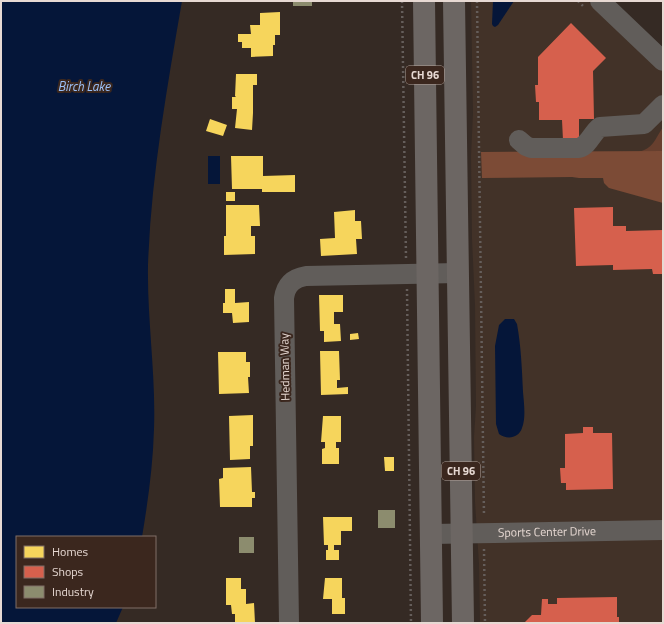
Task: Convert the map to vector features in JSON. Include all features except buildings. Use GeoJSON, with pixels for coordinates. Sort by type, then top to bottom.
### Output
{"type":"FeatureCollection","features":[{"type":"Feature","properties":{"kind":"main road","name":"CH 96"},"geometry":{"type":"LineString","coordinates":[[424,1],[432,623]]}},
{"type":"Feature","properties":{"kind":"main road","name":"CH 96"},"geometry":{"type":"LineString","coordinates":[[454,1],[463,623]]}},
{"type":"Feature","properties":{"kind":"street"},"geometry":{"type":"LineString","coordinates":[[600,1],[663,61]]}},
{"type":"Feature","properties":{"kind":"street"},"geometry":{"type":"LineString","coordinates":[[520,140],[526,146],[531,148],[579,148],[586,144],[596,131],[605,126],[644,124],[663,105]]}},
{"type":"Feature","properties":{"kind":"street","name":"Hedman Way"},"geometry":{"type":"LineString","coordinates":[[289,623],[285,291],[295,279],[306,276],[458,273]]}},
{"type":"Feature","properties":{"kind":"street","name":"Sports Center Drive"},"geometry":{"type":"LineString","coordinates":[[431,534],[663,530]]}},
{"type":"Feature","properties":{"kind":"path"},"geometry":{"type":"LineString","coordinates":[[402,1],[406,255]]}},
{"type":"Feature","properties":{"kind":"path"},"geometry":{"type":"LineString","coordinates":[[477,1],[485,623]]}},
{"type":"Feature","properties":{"kind":"path"},"geometry":{"type":"LineString","coordinates":[[407,291],[411,623]]}},
{"type":"Feature","properties":{"kind":"shaded area"},"geometry":{"type":"Polygon","coordinates":[[[471,1],[588,1],[663,72],[663,623],[480,623],[474,437],[476,406],[475,305],[472,239],[471,156],[473,113],[471,1]]]}},
{"type":"Feature","properties":{"kind":"shaded area"},"geometry":{"type":"Polygon","coordinates":[[[663,127],[663,151],[638,152],[647,149],[650,146],[663,127]]]}},
{"type":"Feature","properties":{"kind":"shaded area"},"geometry":{"type":"Polygon","coordinates":[[[663,151],[663,203],[609,188],[604,183],[603,178],[482,178],[481,152],[663,151]]]}},
{"type":"Feature","properties":{"kind":"water","name":"Birch Lake"},"geometry":{"type":"Polygon","coordinates":[[[1,1],[182,1],[160,133],[152,199],[148,286],[154,388],[154,429],[153,456],[142,536],[16,536],[16,608],[123,608],[116,623],[1,623],[1,1]]]}},
{"type":"Feature","properties":{"kind":"water"},"geometry":{"type":"Polygon","coordinates":[[[493,1],[514,1],[498,25],[495,27],[492,24],[493,1]]]}},
{"type":"Feature","properties":{"kind":"water"},"geometry":{"type":"Polygon","coordinates":[[[208,156],[220,156],[220,184],[208,184],[208,156]]]}},
{"type":"Feature","properties":{"kind":"water"},"geometry":{"type":"Polygon","coordinates":[[[505,319],[514,319],[517,324],[521,358],[524,420],[518,434],[512,437],[506,437],[499,434],[496,424],[495,346],[499,325],[505,319]]]}}]}
